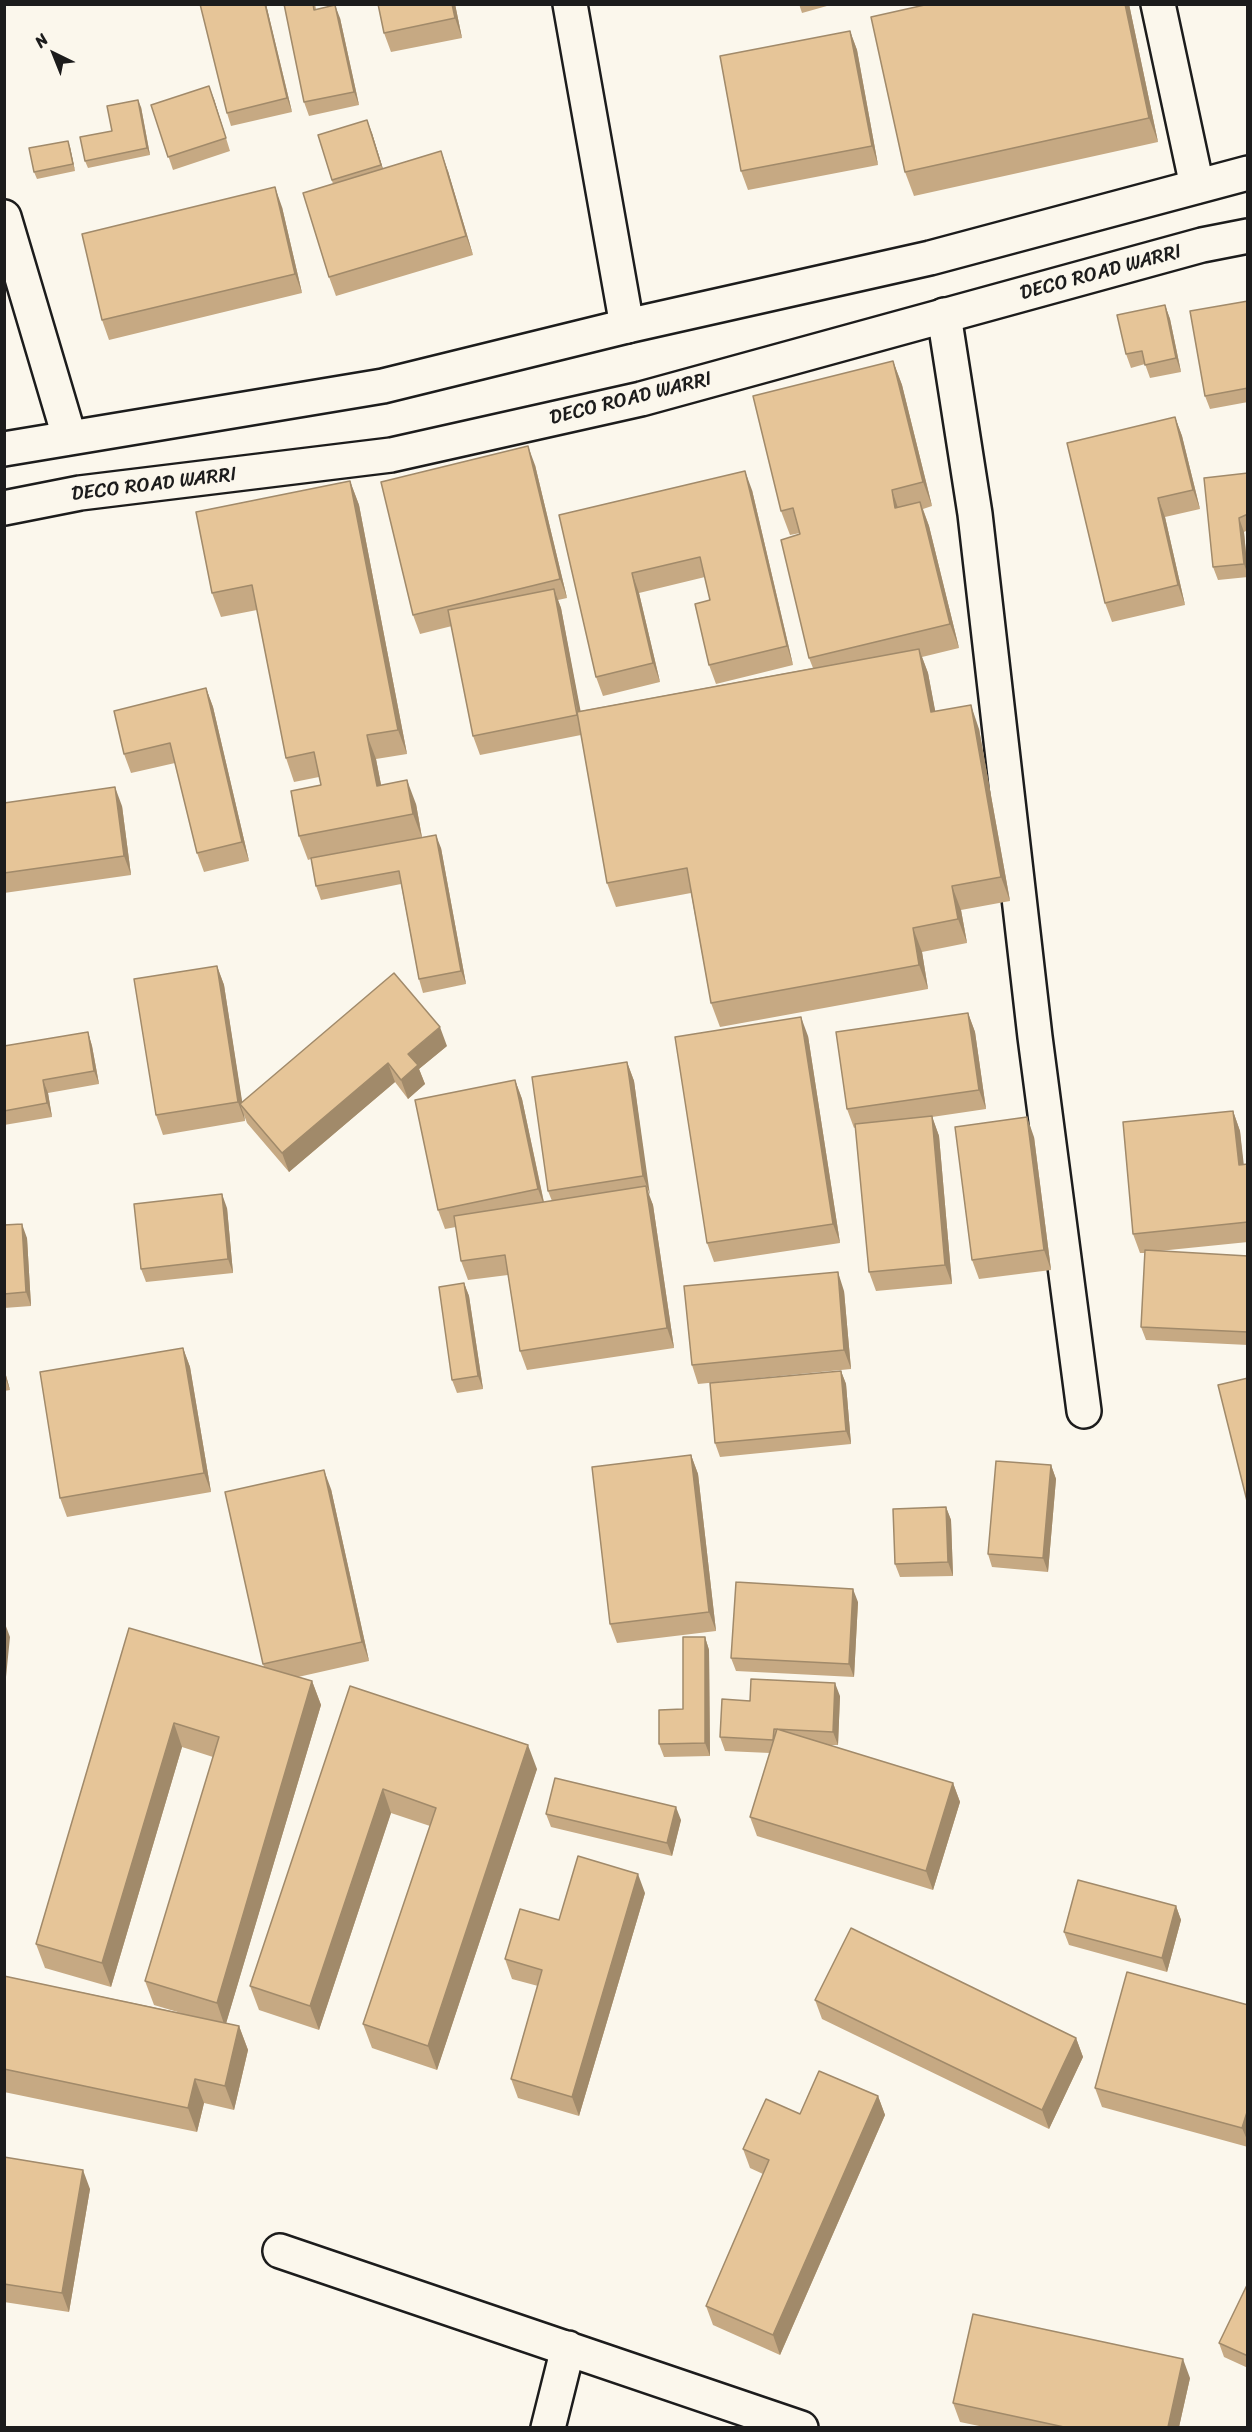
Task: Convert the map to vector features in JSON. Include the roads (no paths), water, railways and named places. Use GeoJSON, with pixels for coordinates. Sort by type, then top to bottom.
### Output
{"type":"FeatureCollection","features":[{"type":"Feature","properties":{"kind":"main road"},"geometry":{"type":"LineString","coordinates":[[570,4],[627,326]]}},
{"type":"Feature","properties":{"kind":"main road"},"geometry":{"type":"LineString","coordinates":[[1158,4],[1197,186]]}},
{"type":"Feature","properties":{"kind":"main road"},"geometry":{"type":"LineString","coordinates":[[4,449],[69,436],[382,386],[627,326],[930,258],[1248,173]]}},
{"type":"Feature","properties":{"kind":"main road"},"geometry":{"type":"LineString","coordinates":[[4,217],[69,436]]}},
{"type":"Feature","properties":{"kind":"main road","name":"DECO ROAD WARRI"},"geometry":{"type":"LineString","coordinates":[[4,508],[80,493],[391,455],[641,399],[1203,245],[1248,236]]}},
{"type":"Feature","properties":{"kind":"main road"},"geometry":{"type":"LineString","coordinates":[[944,315],[975,514],[1035,1037],[1084,1411]]}},
{"type":"Feature","properties":{"kind":"main road"},"geometry":{"type":"LineString","coordinates":[[280,2251],[801,2427]]}},
{"type":"Feature","properties":{"kind":"main road"},"geometry":{"type":"LineString","coordinates":[[548,2427],[568,2348]]}}]}
